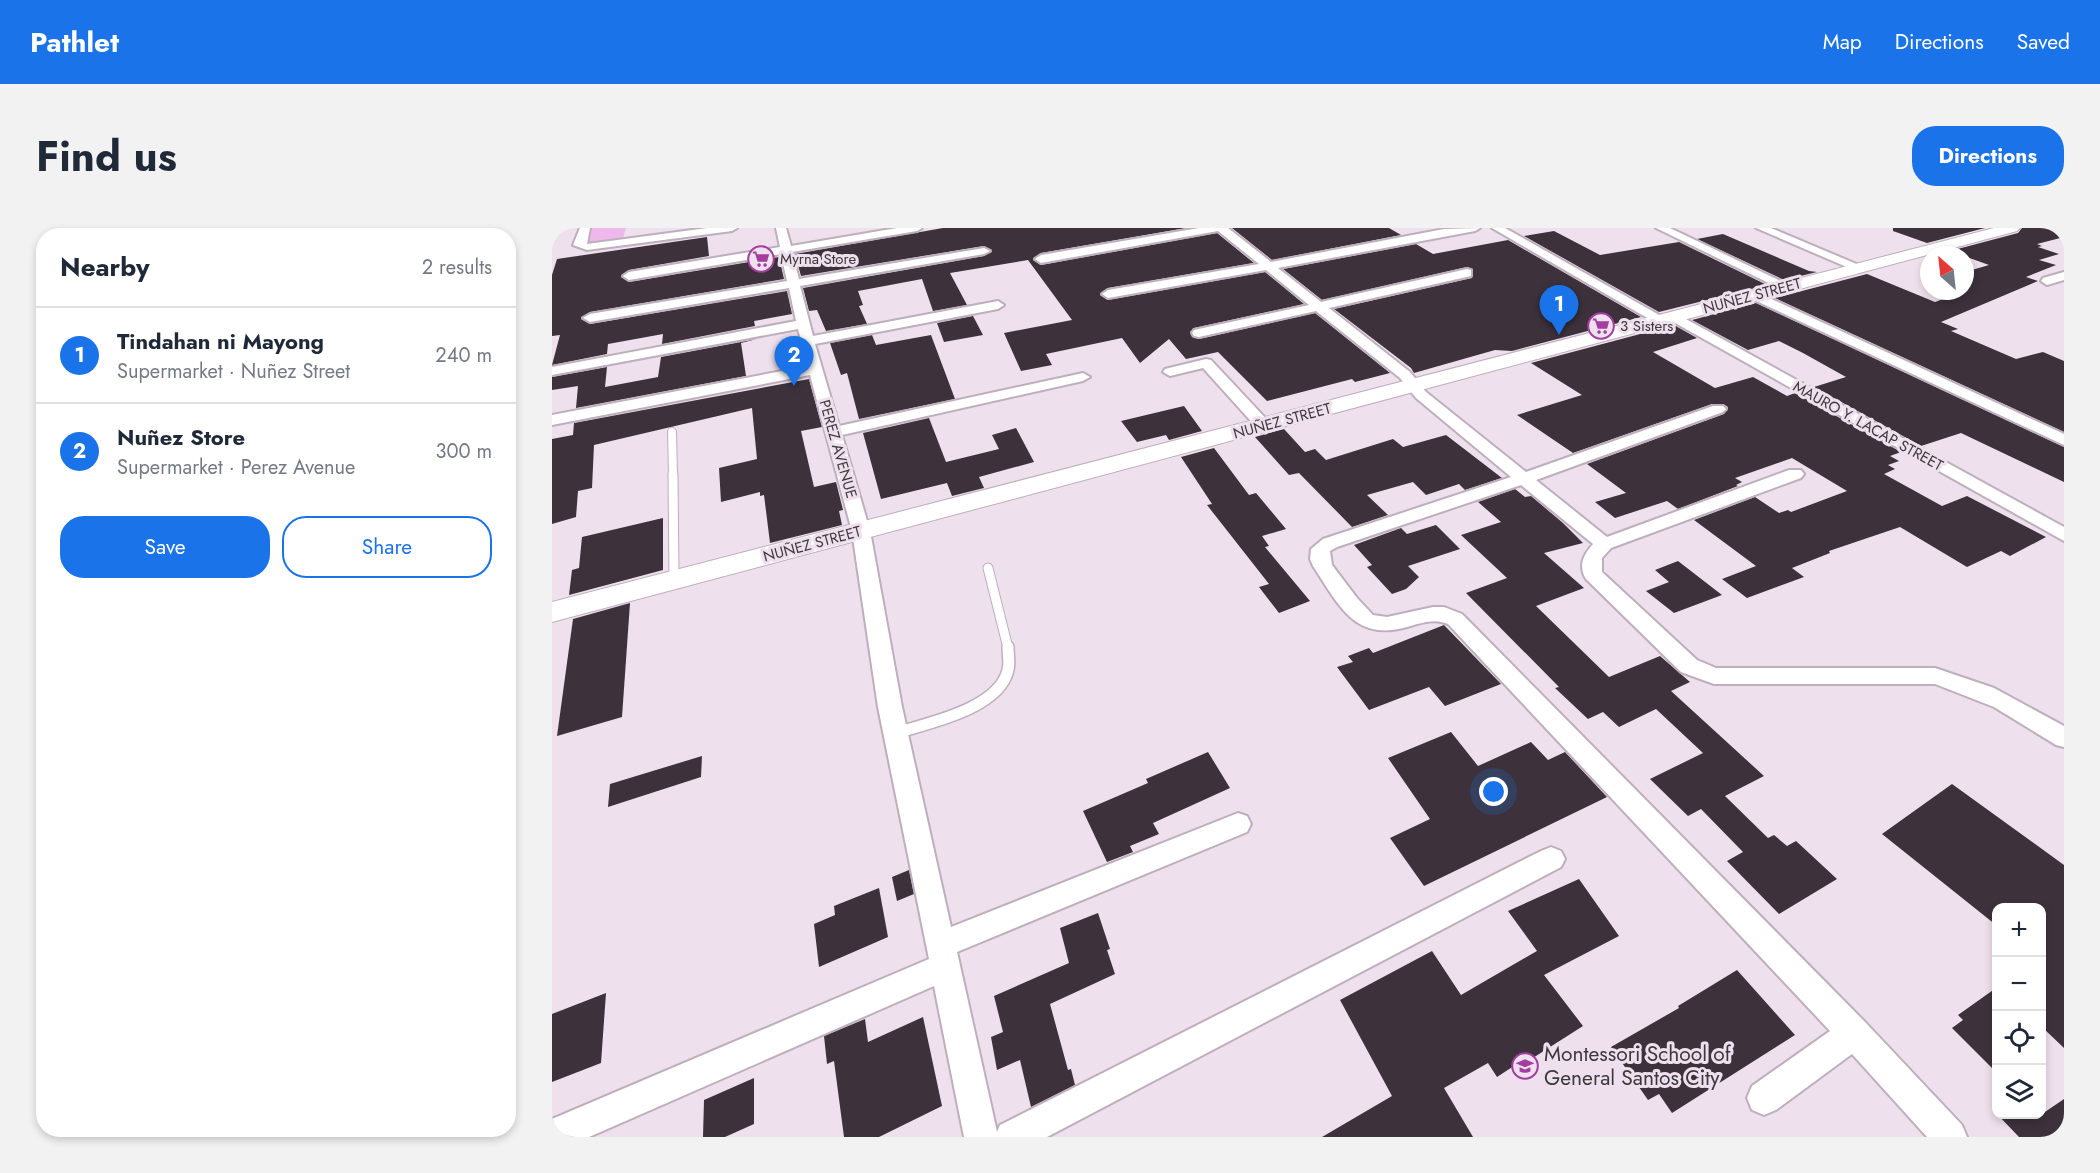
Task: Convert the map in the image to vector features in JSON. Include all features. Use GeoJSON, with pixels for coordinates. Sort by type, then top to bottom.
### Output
{"type":"FeatureCollection","features":[{"type":"Feature","properties":{"kind":"street"},"geometry":{"type":"LineString","coordinates":[[585,228],[580,246],[631,242],[732,228]]}},
{"type":"Feature","properties":{"kind":"street"},"geometry":{"type":"LineString","coordinates":[[631,242],[633,228]]}},
{"type":"Feature","properties":{"kind":"street","name":"PEREZ AVENUE"},"geometry":{"type":"LineString","coordinates":[[781,228],[803,324],[861,531],[896,733],[981,1137]]}},
{"type":"Feature","properties":{"kind":"street"},"geometry":{"type":"LineString","coordinates":[[629,276],[917,228]]}},
{"type":"Feature","properties":{"kind":"street"},"geometry":{"type":"LineString","coordinates":[[1041,259],[1222,229],[1245,228]]}},
{"type":"Feature","properties":{"kind":"street"},"geometry":{"type":"LineString","coordinates":[[1108,294],[1475,228]]}},
{"type":"Feature","properties":{"kind":"street","name":"MAURO Y. LACAP STREET"},"geometry":{"type":"LineString","coordinates":[[1497,228],[2064,535]]}},
{"type":"Feature","properties":{"kind":"street"},"geometry":{"type":"LineString","coordinates":[[1661,228],[1787,287]]}},
{"type":"Feature","properties":{"kind":"street"},"geometry":{"type":"LineString","coordinates":[[1761,228],[1860,268]]}},
{"type":"Feature","properties":{"kind":"street","name":"NUÑEZ STREET"},"geometry":{"type":"LineString","coordinates":[[552,612],[2012,228]]}},
{"type":"Feature","properties":{"kind":"street"},"geometry":{"type":"LineString","coordinates":[[1222,229],[1405,375],[1421,395],[1604,544]]}},
{"type":"Feature","properties":{"kind":"street"},"geometry":{"type":"LineString","coordinates":[[590,318],[984,251]]}},
{"type":"Feature","properties":{"kind":"street"},"geometry":{"type":"LineString","coordinates":[[1199,333],[1467,273]]}},
{"type":"Feature","properties":{"kind":"street"},"geometry":{"type":"LineString","coordinates":[[2047,281],[2064,276]]}},
{"type":"Feature","properties":{"kind":"street"},"geometry":{"type":"LineString","coordinates":[[1754,295],[2064,440]]}},
{"type":"Feature","properties":{"kind":"street"},"geometry":{"type":"LineString","coordinates":[[808,341],[998,305]]}},
{"type":"Feature","properties":{"kind":"street"},"geometry":{"type":"LineString","coordinates":[[552,371],[803,324]]}},
{"type":"Feature","properties":{"kind":"street"},"geometry":{"type":"LineString","coordinates":[[1170,372],[1206,363],[1264,426]]}},
{"type":"Feature","properties":{"kind":"street"},"geometry":{"type":"LineString","coordinates":[[552,420],[816,369]]}},
{"type":"Feature","properties":{"kind":"street"},"geometry":{"type":"LineString","coordinates":[[833,432],[1083,377]]}},
{"type":"Feature","properties":{"kind":"street"},"geometry":{"type":"LineString","coordinates":[[1718,409],[1523,479],[1330,543],[1321,549],[1320,559],[1363,617],[1375,624],[1384,625],[1438,612],[1455,619],[1854,1033],[1950,1137]]}},
{"type":"Feature","properties":{"kind":"street"},"geometry":{"type":"LineString","coordinates":[[1795,474],[1604,544],[1590,561],[1593,575],[1689,666],[1714,676],[1935,676],[1965,683],[1997,698],[2064,738]]}},
{"type":"Feature","properties":{"kind":"street"},"geometry":{"type":"LineString","coordinates":[[552,1136],[942,956],[1238,824]]}},
{"type":"Feature","properties":{"kind":"street"},"geometry":{"type":"LineString","coordinates":[[1012,1137],[1551,859]]}},
{"type":"Feature","properties":{"kind":"street"},"geometry":{"type":"LineString","coordinates":[[1764,1098],[1854,1033]]}},
{"type":"Feature","properties":{"kind":"lane"},"geometry":{"type":"LineString","coordinates":[[672,432],[674,580]]}},
{"type":"Feature","properties":{"kind":"lane"},"geometry":{"type":"LineString","coordinates":[[896,733],[975,706],[1002,685],[1008,671],[1007,645],[988,568]]}},
{"type":"Feature","properties":{"kind":"shaded area"},"geometry":{"type":"Polygon","coordinates":[[[591,228],[626,228],[623,238],[586,244],[591,228]]]}},
{"type":"Feature","properties":{"kind":"building"},"geometry":{"type":"Polygon","coordinates":[[[943,228],[1186,228],[1041,253],[1033,260],[1041,265],[1217,233],[1254,263],[1108,288],[1100,295],[1108,300],[1265,272],[1304,304],[1194,328],[1190,332],[1192,337],[1199,339],[1315,313],[1390,373],[1355,382],[1352,379],[1267,401],[1218,352],[1186,359],[1169,339],[1140,363],[1122,338],[1046,354],[1052,365],[1021,371],[1004,333],[1072,320],[1028,260],[950,273],[967,305],[933,311],[922,279],[858,291],[863,305],[859,306],[867,324],[826,331],[817,310],[809,311],[803,288],[984,256],[992,250],[984,246],[801,276],[795,254],[943,228]]]}},
{"type":"Feature","properties":{"kind":"building"},"geometry":{"type":"Polygon","coordinates":[[[1232,228],[1389,228],[1401,235],[1272,260],[1232,228]]]}},
{"type":"Feature","properties":{"kind":"building"},"geometry":{"type":"Polygon","coordinates":[[[1893,228],[1985,228],[1927,243],[1893,231],[1893,228]]]}},
{"type":"Feature","properties":{"kind":"building"},"geometry":{"type":"Polygon","coordinates":[[[2022,228],[2064,228],[2064,237],[2037,244],[2042,246],[2038,247],[2059,254],[2039,260],[2056,265],[2026,277],[2038,281],[1941,322],[1958,329],[1951,331],[2016,359],[2043,352],[2064,361],[2064,432],[1775,298],[1867,274],[1920,296],[1920,300],[1935,302],[1974,300],[1974,269],[1989,265],[1974,260],[1974,246],[1969,246],[2018,233],[2022,228]]]}},
{"type":"Feature","properties":{"kind":"building"},"geometry":{"type":"Polygon","coordinates":[[[1554,231],[1600,255],[1679,242],[1767,285],[1659,312],[1524,236],[1554,231]]]}},
{"type":"Feature","properties":{"kind":"building"},"geometry":{"type":"Polygon","coordinates":[[[1723,234],[1809,271],[1817,272],[1784,280],[1697,239],[1723,234]]]}},
{"type":"Feature","properties":{"kind":"building"},"geometry":{"type":"Polygon","coordinates":[[[707,237],[709,256],[629,270],[621,277],[629,282],[779,257],[784,279],[590,312],[581,319],[590,324],[787,291],[792,314],[754,321],[755,326],[662,344],[663,334],[608,344],[607,354],[552,365],[560,335],[552,336],[552,275],[557,259],[707,237]]]}},
{"type":"Feature","properties":{"kind":"building"},"geometry":{"type":"Polygon","coordinates":[[[1508,240],[1641,317],[1512,351],[1495,350],[1414,373],[1411,368],[1334,309],[1472,278],[1473,269],[1467,267],[1322,300],[1283,269],[1416,244],[1433,254],[1508,240]]]}},
{"type":"Feature","properties":{"kind":"building"},"geometry":{"type":"Polygon","coordinates":[[[1756,303],[2064,447],[2064,482],[1961,433],[1921,446],[1814,387],[1846,377],[1803,353],[1779,341],[1748,350],[1692,320],[1756,303]]]}},
{"type":"Feature","properties":{"kind":"building"},"geometry":{"type":"Polygon","coordinates":[[[973,316],[983,335],[944,342],[937,323],[973,316]]]}},
{"type":"Feature","properties":{"kind":"building"},"geometry":{"type":"Polygon","coordinates":[[[1674,325],[1697,338],[1653,352],[1715,388],[1753,377],[1787,396],[1795,393],[1901,452],[1890,456],[1899,461],[1888,465],[1895,469],[1884,474],[1942,506],[1967,496],[2046,537],[2010,556],[2001,551],[1967,567],[1900,527],[1829,551],[1830,553],[1792,568],[1804,577],[1747,598],[1722,579],[1756,566],[1694,520],[1755,497],[1779,513],[1788,510],[1791,512],[1847,491],[1792,458],[1735,478],[1742,482],[1736,485],[1738,486],[1678,509],[1667,501],[1615,518],[1595,502],[1626,493],[1587,464],[1724,414],[1728,407],[1723,404],[1712,404],[1573,453],[1517,415],[1582,395],[1531,363],[1674,325]]]}},
{"type":"Feature","properties":{"kind":"building"},"geometry":{"type":"Polygon","coordinates":[[[872,335],[876,345],[931,335],[955,399],[859,419],[847,373],[841,375],[830,343],[872,335]]]}},
{"type":"Feature","properties":{"kind":"building"},"geometry":{"type":"Polygon","coordinates":[[[757,339],[741,343],[746,376],[576,408],[578,386],[552,390],[552,377],[607,367],[605,387],[658,377],[661,357],[757,339]]]}},
{"type":"Feature","properties":{"kind":"building"},"geometry":{"type":"Polygon","coordinates":[[[809,379],[822,427],[801,431],[814,487],[836,482],[843,510],[839,511],[842,525],[770,543],[764,495],[760,496],[760,492],[721,502],[719,468],[757,459],[752,408],[594,445],[592,488],[578,491],[576,517],[552,524],[552,439],[573,435],[574,423],[809,379]]]}},
{"type":"Feature","properties":{"kind":"building"},"geometry":{"type":"Polygon","coordinates":[[[1184,406],[1202,431],[1169,440],[1166,435],[1137,442],[1121,421],[1184,406]]]}},
{"type":"Feature","properties":{"kind":"building"},"geometry":{"type":"Polygon","coordinates":[[[929,418],[946,462],[999,449],[992,435],[1016,428],[1034,462],[979,477],[984,488],[952,496],[947,483],[881,499],[863,433],[929,418]]]}},
{"type":"Feature","properties":{"kind":"building"},"geometry":{"type":"Polygon","coordinates":[[[1284,429],[1305,452],[1315,449],[1326,460],[1393,439],[1403,447],[1446,435],[1502,478],[1465,490],[1459,484],[1426,495],[1413,482],[1367,495],[1388,515],[1352,527],[1299,473],[1289,475],[1255,437],[1284,429]]]}},
{"type":"Feature","properties":{"kind":"building"},"geometry":{"type":"Polygon","coordinates":[[[1214,448],[1249,495],[1256,493],[1286,529],[1262,536],[1269,546],[1265,547],[1310,601],[1279,613],[1259,587],[1269,584],[1207,505],[1212,504],[1181,457],[1214,448]]]}},
{"type":"Feature","properties":{"kind":"building"},"geometry":{"type":"Polygon","coordinates":[[[1515,489],[1525,497],[1531,496],[1583,543],[1544,553],[1584,588],[1536,606],[1609,677],[1660,656],[1690,682],[1671,691],[1764,776],[1725,796],[1768,838],[1774,835],[1787,846],[1796,841],[1837,879],[1779,914],[1727,861],[1743,852],[1701,809],[1688,816],[1650,779],[1703,753],[1656,709],[1619,727],[1603,712],[1588,719],[1555,688],[1559,687],[1466,593],[1507,578],[1461,535],[1501,522],[1478,502],[1515,489]]]}},
{"type":"Feature","properties":{"kind":"building"},"geometry":{"type":"Polygon","coordinates":[[[663,518],[663,570],[569,595],[572,570],[579,568],[582,537],[663,518]]]}},
{"type":"Feature","properties":{"kind":"building"},"geometry":{"type":"Polygon","coordinates":[[[1436,525],[1460,549],[1408,566],[1419,577],[1406,589],[1392,594],[1367,567],[1372,565],[1354,545],[1401,528],[1407,534],[1436,525]]]}},
{"type":"Feature","properties":{"kind":"building"},"geometry":{"type":"Polygon","coordinates":[[[1678,561],[1722,595],[1674,613],[1646,591],[1669,582],[1655,570],[1678,561]]]}},
{"type":"Feature","properties":{"kind":"building"},"geometry":{"type":"Polygon","coordinates":[[[630,603],[622,717],[557,736],[573,619],[630,603]]]}},
{"type":"Feature","properties":{"kind":"building"},"geometry":{"type":"Polygon","coordinates":[[[1444,625],[1501,684],[1445,706],[1429,687],[1369,710],[1337,667],[1353,662],[1348,656],[1369,648],[1373,653],[1444,625]]]}},
{"type":"Feature","properties":{"kind":"building"},"geometry":{"type":"Polygon","coordinates":[[[1451,732],[1478,766],[1531,742],[1548,760],[1565,752],[1607,797],[1424,886],[1390,838],[1430,819],[1388,758],[1451,732]]]}},
{"type":"Feature","properties":{"kind":"building"},"geometry":{"type":"Polygon","coordinates":[[[1208,752],[1230,788],[1153,823],[1159,834],[1130,846],[1133,852],[1107,862],[1083,811],[1148,783],[1146,779],[1208,752]]]}},
{"type":"Feature","properties":{"kind":"building"},"geometry":{"type":"Polygon","coordinates":[[[702,756],[701,777],[608,807],[610,784],[702,756]]]}},
{"type":"Feature","properties":{"kind":"building"},"geometry":{"type":"Polygon","coordinates":[[[1952,784],[2064,865],[2064,1048],[2046,1031],[2046,903],[1992,903],[1992,922],[1882,834],[1952,784]]]}},
{"type":"Feature","properties":{"kind":"building"},"geometry":{"type":"Polygon","coordinates":[[[909,870],[914,894],[897,901],[892,877],[909,870]]]}},
{"type":"Feature","properties":{"kind":"building"},"geometry":{"type":"Polygon","coordinates":[[[1579,879],[1619,936],[1544,975],[1583,1026],[1525,1063],[1523,1060],[1497,1077],[1488,1063],[1444,1088],[1473,1137],[1322,1137],[1392,1096],[1340,1000],[1432,951],[1461,995],[1537,951],[1508,911],[1579,879]]]}},
{"type":"Feature","properties":{"kind":"building"},"geometry":{"type":"Polygon","coordinates":[[[879,888],[888,937],[819,967],[814,924],[835,915],[834,906],[879,888]]]}},
{"type":"Feature","properties":{"kind":"building"},"geometry":{"type":"Polygon","coordinates":[[[1098,913],[1110,949],[1107,950],[1115,974],[1050,1004],[1068,1070],[1071,1069],[1075,1085],[1031,1107],[1020,1060],[997,1070],[991,1037],[1003,1032],[994,996],[1069,963],[1060,928],[1098,913]]]}},
{"type":"Feature","properties":{"kind":"building"},"geometry":{"type":"Polygon","coordinates":[[[1737,970],[1795,1035],[1672,1113],[1659,1094],[1648,1100],[1611,1047],[1679,1008],[1678,1006],[1737,970]]]}},
{"type":"Feature","properties":{"kind":"building"},"geometry":{"type":"Polygon","coordinates":[[[1992,991],[1992,1068],[1952,1028],[1963,1020],[1958,1015],[1992,991]]]}},
{"type":"Feature","properties":{"kind":"building"},"geometry":{"type":"Polygon","coordinates":[[[606,993],[601,1063],[552,1082],[552,1014],[606,993]]]}},
{"type":"Feature","properties":{"kind":"building"},"geometry":{"type":"Polygon","coordinates":[[[923,1017],[942,1106],[879,1137],[844,1137],[834,1061],[827,1064],[824,1036],[865,1019],[868,1042],[923,1017]]]}},
{"type":"Feature","properties":{"kind":"building"},"geometry":{"type":"Polygon","coordinates":[[[754,1078],[754,1124],[725,1137],[703,1137],[704,1100],[754,1078]]]}},
{"type":"Feature","properties":{"kind":"building"},"geometry":{"type":"Polygon","coordinates":[[[2064,1099],[2064,1137],[2019,1137],[2002,1119],[2046,1119],[2046,1111],[2064,1099]]]}},
{"type":"Feature","properties":{"kind":"place","name":"Myrna Store"},"geometry":{"type":"Point","coordinates":[761,259]}},
{"type":"Feature","properties":{"kind":"place","name":"3 Sisters"},"geometry":{"type":"Point","coordinates":[1601,326]}},
{"type":"Feature","properties":{"kind":"place","name":"Tindahan ni Mayong"},"geometry":{"type":"Point","coordinates":[1559,335]}},
{"type":"Feature","properties":{"kind":"place","name":"Nuñez Store"},"geometry":{"type":"Point","coordinates":[794,386]}},
{"type":"Feature","properties":{"kind":"place","name":"Montessori School of General Santos City"},"geometry":{"type":"Point","coordinates":[1525,1066]}}]}
